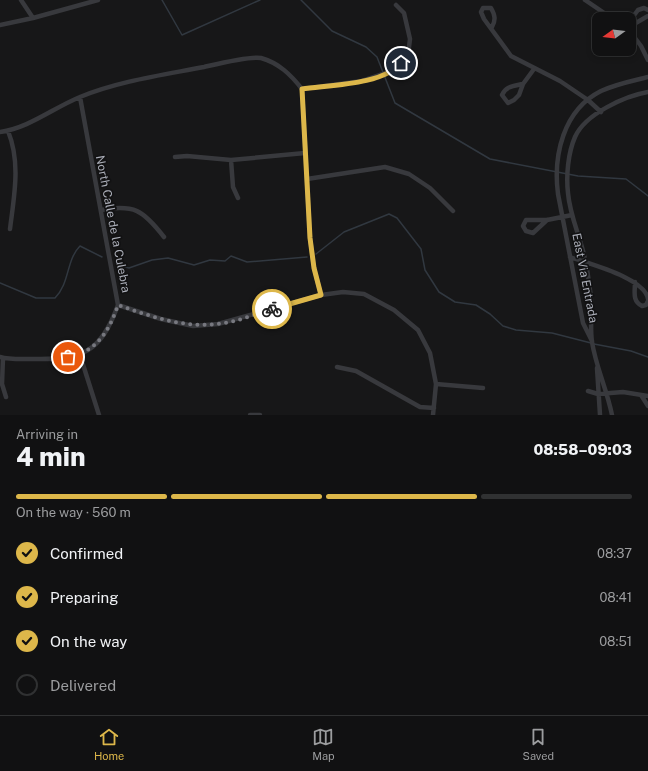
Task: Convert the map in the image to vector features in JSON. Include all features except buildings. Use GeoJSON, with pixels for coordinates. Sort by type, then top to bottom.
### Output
{"type":"FeatureCollection","features":[{"type":"Feature","properties":{"kind":"street"},"geometry":{"type":"LineString","coordinates":[[21,0],[33,18]]}},
{"type":"Feature","properties":{"kind":"street"},"geometry":{"type":"LineString","coordinates":[[0,25],[33,18],[98,0]]}},
{"type":"Feature","properties":{"kind":"street"},"geometry":{"type":"LineString","coordinates":[[585,0],[603,12]]}},
{"type":"Feature","properties":{"kind":"street"},"geometry":{"type":"LineString","coordinates":[[302,89],[362,81],[395,70],[408,55],[410,39],[404,13],[396,5]]}},
{"type":"Feature","properties":{"kind":"street"},"geometry":{"type":"LineString","coordinates":[[636,13],[638,10],[644,8],[648,10]]}},
{"type":"Feature","properties":{"kind":"street"},"geometry":{"type":"LineString","coordinates":[[636,22],[648,16]]}},
{"type":"Feature","properties":{"kind":"street"},"geometry":{"type":"LineString","coordinates":[[492,27],[494,34],[511,56],[560,81],[588,100],[601,112]]}},
{"type":"Feature","properties":{"kind":"street"},"geometry":{"type":"LineString","coordinates":[[636,39],[648,60]]}},
{"type":"Feature","properties":{"kind":"street"},"geometry":{"type":"LineString","coordinates":[[0,132],[8,131],[42,117],[80,97],[115,85],[229,62],[260,58],[279,66],[293,77],[302,89],[311,246],[314,268],[321,295]]}},
{"type":"Feature","properties":{"kind":"street"},"geometry":{"type":"LineString","coordinates":[[523,84],[511,86],[504,90],[502,95],[504,100],[508,103],[514,100],[522,90],[523,84],[534,69]]}},
{"type":"Feature","properties":{"kind":"street","name":"East Via Entrada"},"geometry":{"type":"LineString","coordinates":[[592,341],[583,323],[556,182],[560,139],[576,113],[588,100],[600,92],[613,87],[648,77]]}},
{"type":"Feature","properties":{"kind":"street","name":"East Via Entrada"},"geometry":{"type":"LineString","coordinates":[[612,415],[608,394],[596,359],[592,341],[591,298],[586,263],[572,215],[568,193],[568,162],[576,136],[585,123],[624,99],[648,92]]}},
{"type":"Feature","properties":{"kind":"street","name":"North Calle de la Culebra"},"geometry":{"type":"LineString","coordinates":[[2,358],[56,360],[80,355],[89,350],[110,328],[118,305],[80,97]]}},
{"type":"Feature","properties":{"kind":"street"},"geometry":{"type":"LineString","coordinates":[[8,131],[12,141],[16,175],[10,229]]}},
{"type":"Feature","properties":{"kind":"street"},"geometry":{"type":"LineString","coordinates":[[175,157],[187,156],[231,160],[305,152]]}},
{"type":"Feature","properties":{"kind":"street"},"geometry":{"type":"LineString","coordinates":[[231,160],[234,187],[238,198]]}},
{"type":"Feature","properties":{"kind":"street"},"geometry":{"type":"LineString","coordinates":[[307,179],[385,167],[409,174],[430,188],[453,211]]}},
{"type":"Feature","properties":{"kind":"street"},"geometry":{"type":"LineString","coordinates":[[101,210],[118,207],[135,209],[153,223],[164,237]]}},
{"type":"Feature","properties":{"kind":"street"},"geometry":{"type":"LineString","coordinates":[[547,220],[533,233],[526,231],[523,226],[526,220],[547,220],[572,215]]}},
{"type":"Feature","properties":{"kind":"street"},"geometry":{"type":"LineString","coordinates":[[570,257],[635,282],[643,288],[647,294],[648,300],[646,305],[642,306],[638,304],[635,299],[635,282]]}},
{"type":"Feature","properties":{"kind":"street"},"geometry":{"type":"LineString","coordinates":[[118,305],[161,319],[193,326],[218,324],[321,295],[343,292],[364,294],[394,310],[418,330],[430,353],[436,384],[433,415]]}},
{"type":"Feature","properties":{"kind":"street"},"geometry":{"type":"LineString","coordinates":[[80,355],[99,415]]}},
{"type":"Feature","properties":{"kind":"street"},"geometry":{"type":"LineString","coordinates":[[2,358],[2,384],[6,397]]}},
{"type":"Feature","properties":{"kind":"street","name":"East Via Entrada"},"geometry":{"type":"LineString","coordinates":[[596,359],[600,415]]}},
{"type":"Feature","properties":{"kind":"street"},"geometry":{"type":"LineString","coordinates":[[337,366],[356,371],[420,407],[434,408]]}},
{"type":"Feature","properties":{"kind":"street"},"geometry":{"type":"LineString","coordinates":[[436,384],[483,388]]}},
{"type":"Feature","properties":{"kind":"street"},"geometry":{"type":"LineString","coordinates":[[588,391],[598,394],[623,392],[648,396]]}},
{"type":"Feature","properties":{"kind":"street"},"geometry":{"type":"LineString","coordinates":[[641,395],[648,406]]}},
{"type":"Feature","properties":{"kind":"street"},"geometry":{"type":"LineString","coordinates":[[250,415],[260,415]]}},
{"type":"Feature","properties":{"kind":"waterway"},"geometry":{"type":"LineString","coordinates":[[162,0],[182,35],[260,0]]}},
{"type":"Feature","properties":{"kind":"waterway"},"geometry":{"type":"LineString","coordinates":[[301,0],[332,31],[366,47],[377,57],[395,103],[490,159],[578,176],[626,179],[648,196]]}},
{"type":"Feature","properties":{"kind":"waterway"},"geometry":{"type":"LineString","coordinates":[[316,254],[344,232],[389,214],[397,218],[421,249],[425,270],[439,292],[455,302],[476,305],[490,314],[503,326],[516,330],[552,333],[591,343]]}},
{"type":"Feature","properties":{"kind":"waterway"},"geometry":{"type":"LineString","coordinates":[[0,283],[36,298],[55,298],[63,286],[72,258],[80,246],[102,257]]}},
{"type":"Feature","properties":{"kind":"waterway"},"geometry":{"type":"LineString","coordinates":[[118,265],[129,268],[152,260],[168,258],[194,265],[210,260],[225,261],[231,256],[247,262],[307,257]]}},
{"type":"Feature","properties":{"kind":"waterway"},"geometry":{"type":"LineString","coordinates":[[594,344],[631,351],[648,357]]}},
{"type":"Feature","properties":{"kind":"way so far"},"geometry":{"type":"LineString","coordinates":[[68,357],[80,355],[89,350],[110,328],[118,305],[161,319],[193,326],[218,324],[272,309]]}},
{"type":"Feature","properties":{"kind":"route"},"geometry":{"type":"LineString","coordinates":[[272,309],[321,295],[314,268],[310,238],[302,89],[362,81],[395,70],[401,63]]}}]}
